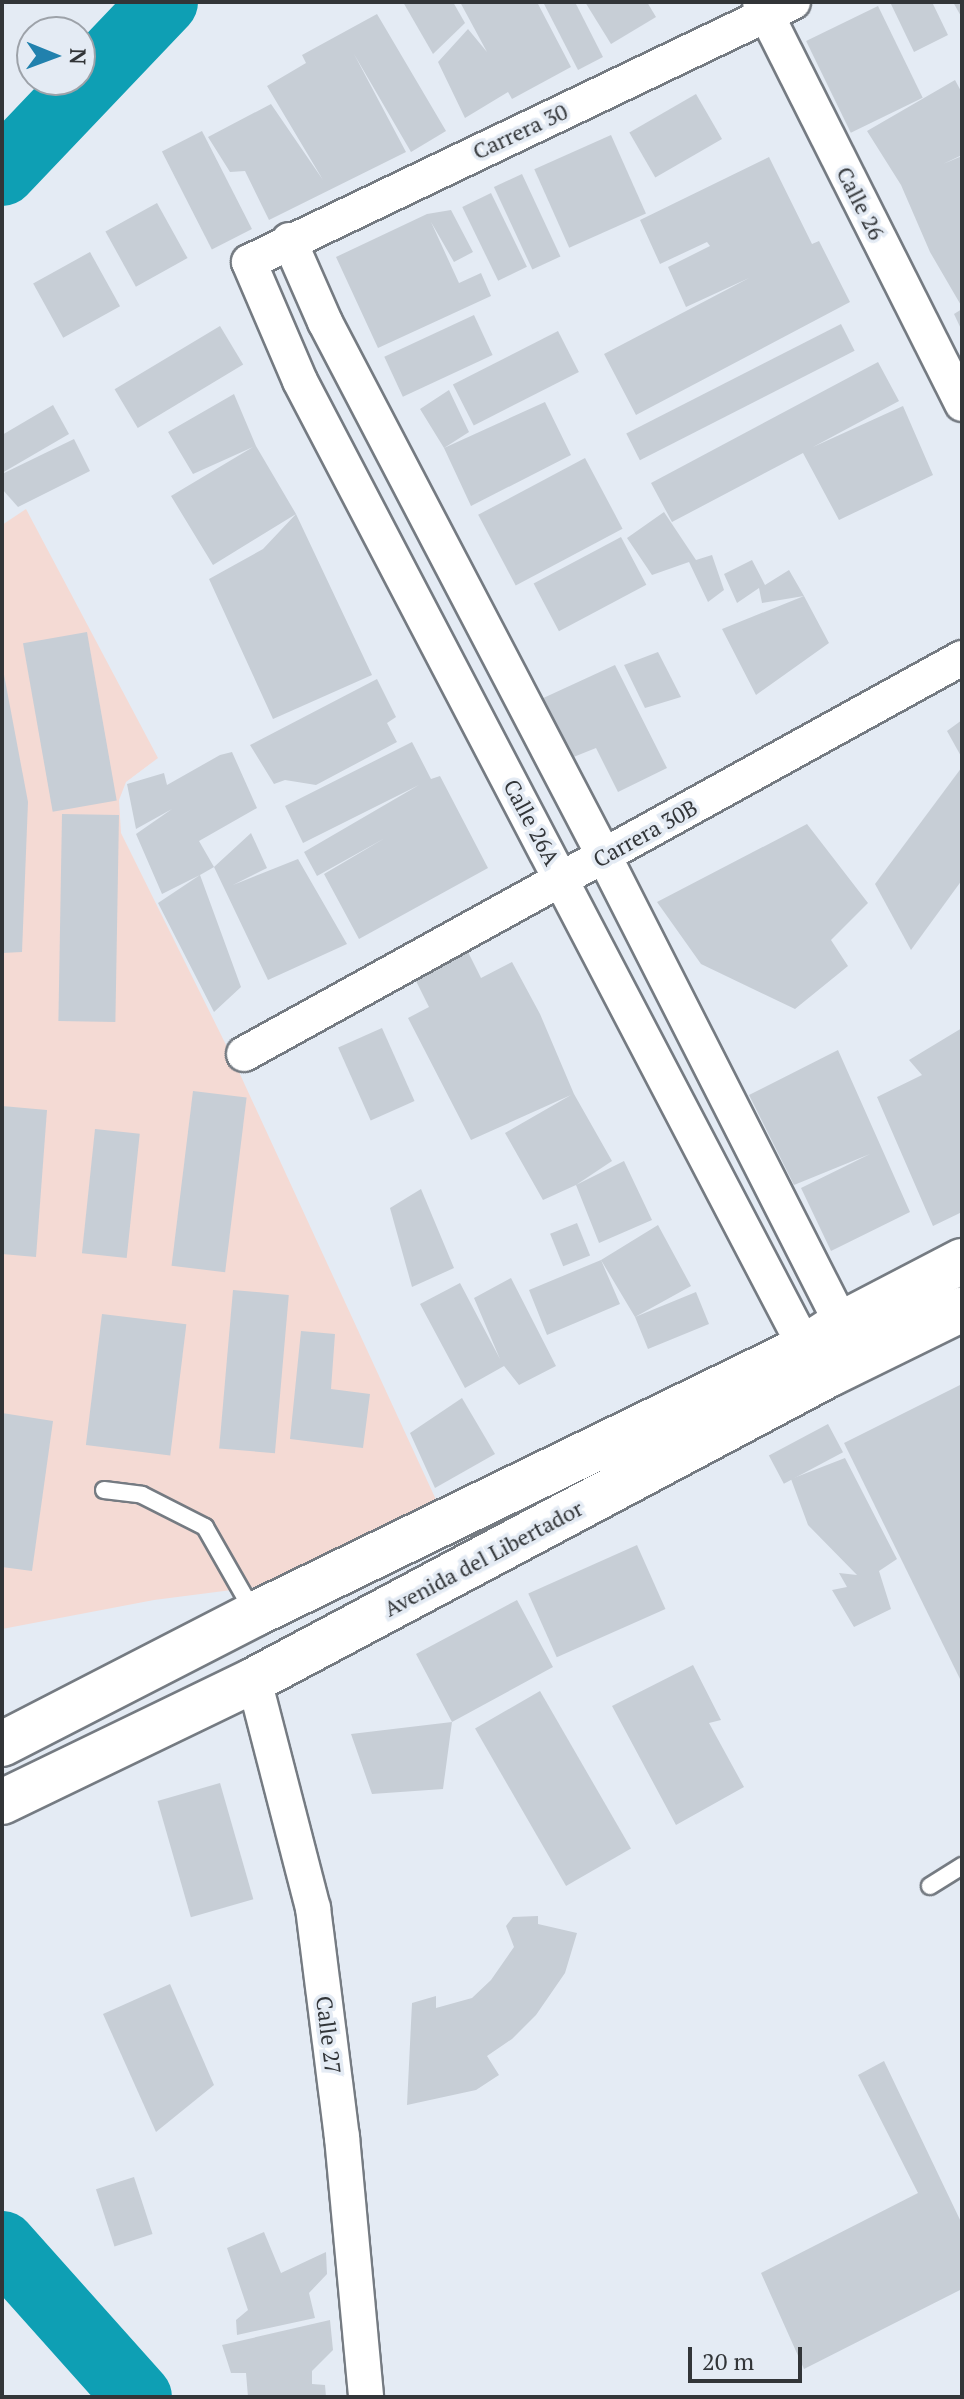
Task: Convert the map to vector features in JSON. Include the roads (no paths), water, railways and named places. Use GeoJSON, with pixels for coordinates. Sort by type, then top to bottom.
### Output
{"type":"FeatureCollection","features":[{"type":"Feature","properties":{"kind":"main road","name":"Avenida del Libertador"},"geometry":{"type":"LineString","coordinates":[[2,1802],[254,1680],[834,1351],[962,1261]]}},
{"type":"Feature","properties":{"kind":"main road","name":"Avenida del Libertador"},"geometry":{"type":"LineString","coordinates":[[2,1744],[255,1614],[834,1351],[962,1309]]}},
{"type":"Feature","properties":{"kind":"street","name":"Carrera 30"},"geometry":{"type":"LineString","coordinates":[[249,262],[773,6]]}},
{"type":"Feature","properties":{"kind":"street","name":"Calle 26"},"geometry":{"type":"LineString","coordinates":[[773,6],[962,404]]}},
{"type":"Feature","properties":{"kind":"street"},"geometry":{"type":"LineString","coordinates":[[289,240],[325,322],[604,856],[834,1351]]}},
{"type":"Feature","properties":{"kind":"street","name":"Calle 26A"},"geometry":{"type":"LineString","coordinates":[[249,262],[300,381],[562,879],[834,1351]]}},
{"type":"Feature","properties":{"kind":"street","name":"Carrera 30B"},"geometry":{"type":"LineString","coordinates":[[244,1054],[962,658]]}},
{"type":"Feature","properties":{"kind":"street","name":"Calle 27"},"geometry":{"type":"LineString","coordinates":[[254,1680],[313,1908],[342,2137],[366,2397]]}},
{"type":"Feature","properties":{"kind":"lane"},"geometry":{"type":"LineString","coordinates":[[104,1490],[142,1495],[205,1527],[255,1614]]}},
{"type":"Feature","properties":{"kind":"lane"},"geometry":{"type":"LineString","coordinates":[[930,1886],[962,1866]]}},
{"type":"Feature","properties":{"kind":"waterway"},"geometry":{"type":"LineString","coordinates":[[2,172],[164,2]]}},
{"type":"Feature","properties":{"kind":"waterway"},"geometry":{"type":"LineString","coordinates":[[2,2245],[138,2397]]}}]}
